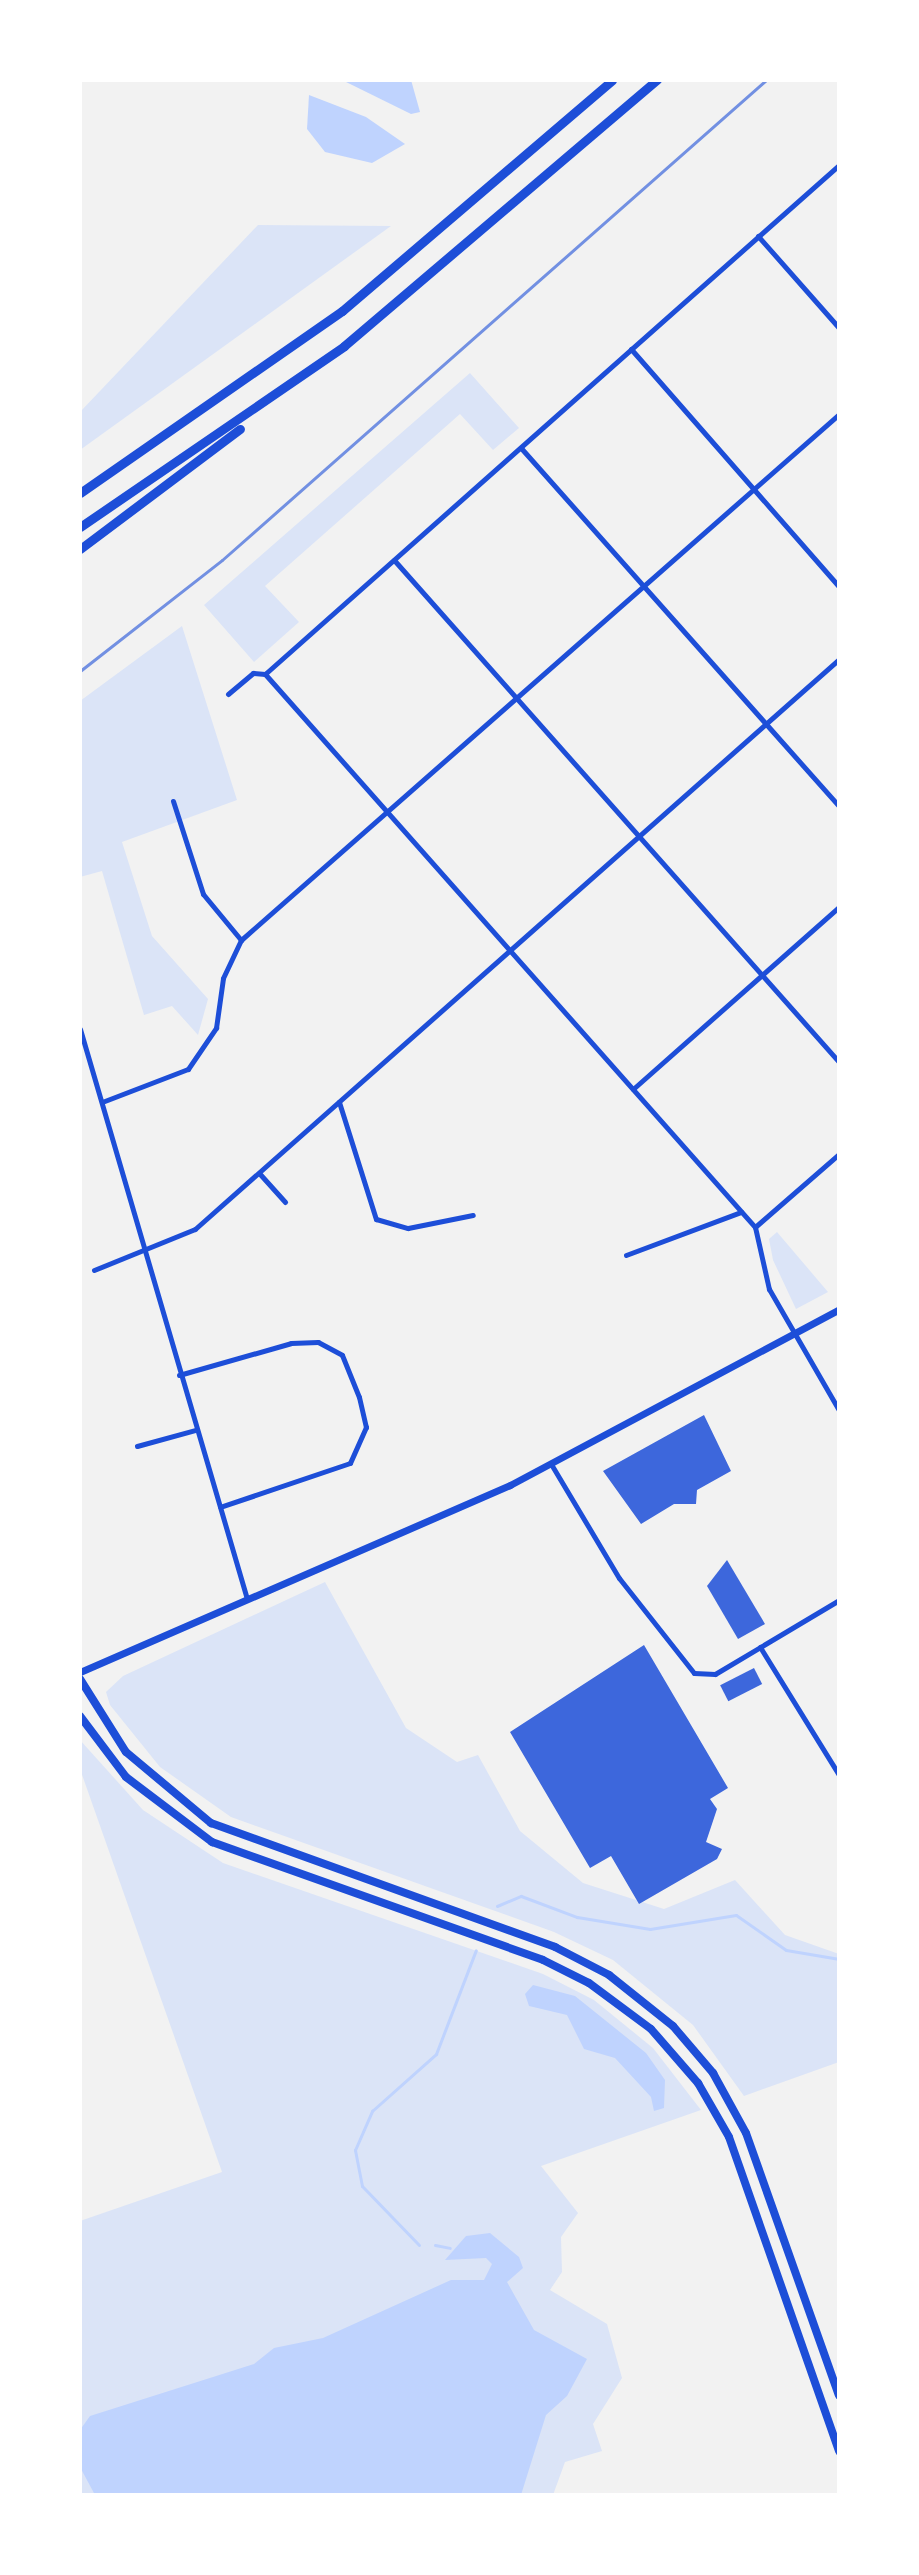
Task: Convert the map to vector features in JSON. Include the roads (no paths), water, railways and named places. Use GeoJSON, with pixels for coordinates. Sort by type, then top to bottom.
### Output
{"type":"FeatureCollection","features":[{"type":"Feature","properties":{"kind":"highway"},"geometry":{"type":"LineString","coordinates":[[80,493],[120,468],[353,302],[612,80]]}},
{"type":"Feature","properties":{"kind":"highway"},"geometry":{"type":"LineString","coordinates":[[80,549],[192,471],[269,402],[464,249],[657,80]]}},
{"type":"Feature","properties":{"kind":"highway"},"geometry":{"type":"LineString","coordinates":[[80,527],[269,402]]}},
{"type":"Feature","properties":{"kind":"highway"},"geometry":{"type":"LineString","coordinates":[[80,486],[120,468]]}},
{"type":"Feature","properties":{"kind":"main road"},"geometry":{"type":"LineString","coordinates":[[80,1672],[551,1464],[839,1309]]}},
{"type":"Feature","properties":{"kind":"main road"},"geometry":{"type":"LineString","coordinates":[[80,1679],[126,1752],[211,1823],[555,1947],[609,1975],[673,2026],[713,2073],[746,2133],[839,2395]]}},
{"type":"Feature","properties":{"kind":"main road"},"geometry":{"type":"LineString","coordinates":[[80,1716],[126,1777],[212,1842],[543,1960],[589,1983],[651,2029],[698,2083],[729,2137],[839,2451]]}},
{"type":"Feature","properties":{"kind":"street"},"geometry":{"type":"LineString","coordinates":[[265,674],[839,165]]}},
{"type":"Feature","properties":{"kind":"street"},"geometry":{"type":"LineString","coordinates":[[758,236],[839,328]]}},
{"type":"Feature","properties":{"kind":"street"},"geometry":{"type":"LineString","coordinates":[[631,349],[839,587]]}},
{"type":"Feature","properties":{"kind":"street"},"geometry":{"type":"LineString","coordinates":[[102,1102],[167,1082],[197,1060],[216,1028],[227,965],[241,940],[839,414]]}},
{"type":"Feature","properties":{"kind":"street"},"geometry":{"type":"LineString","coordinates":[[521,448],[839,806]]}},
{"type":"Feature","properties":{"kind":"street"},"geometry":{"type":"LineString","coordinates":[[394,560],[839,1062]]}},
{"type":"Feature","properties":{"kind":"street"},"geometry":{"type":"LineString","coordinates":[[94,1270],[144,1255],[195,1229],[512,952],[839,659]]}},
{"type":"Feature","properties":{"kind":"street"},"geometry":{"type":"LineString","coordinates":[[228,694],[253,673],[265,674],[755,1227],[763,1274],[839,1410]]}},
{"type":"Feature","properties":{"kind":"street"},"geometry":{"type":"LineString","coordinates":[[173,801],[203,894],[241,940]]}},
{"type":"Feature","properties":{"kind":"street"},"geometry":{"type":"LineString","coordinates":[[633,1089],[839,907]]}},
{"type":"Feature","properties":{"kind":"street"},"geometry":{"type":"LineString","coordinates":[[80,1029],[247,1600]]}},
{"type":"Feature","properties":{"kind":"street"},"geometry":{"type":"LineString","coordinates":[[339,1102],[376,1219],[408,1228],[473,1215]]}},
{"type":"Feature","properties":{"kind":"street"},"geometry":{"type":"LineString","coordinates":[[755,1227],[839,1154]]}},
{"type":"Feature","properties":{"kind":"street"},"geometry":{"type":"LineString","coordinates":[[259,1173],[285,1202]]}},
{"type":"Feature","properties":{"kind":"street"},"geometry":{"type":"LineString","coordinates":[[626,1255],[741,1212]]}},
{"type":"Feature","properties":{"kind":"street"},"geometry":{"type":"LineString","coordinates":[[179,1375],[291,1343],[318,1342],[342,1355],[359,1397],[364,1440],[350,1463],[220,1507]]}},
{"type":"Feature","properties":{"kind":"street"},"geometry":{"type":"LineString","coordinates":[[137,1446],[195,1430]]}},
{"type":"Feature","properties":{"kind":"street"},"geometry":{"type":"LineString","coordinates":[[551,1464],[619,1578],[685,1665],[715,1674],[839,1600]]}},
{"type":"Feature","properties":{"kind":"street"},"geometry":{"type":"LineString","coordinates":[[760,1647],[839,1775]]}},
{"type":"Feature","properties":{"kind":"water"},"geometry":{"type":"Polygon","coordinates":[[[342,80],[411,80],[420,112],[411,114],[342,80]]]}},
{"type":"Feature","properties":{"kind":"water"},"geometry":{"type":"Polygon","coordinates":[[[309,95],[366,117],[405,144],[372,163],[325,152],[307,129],[309,95]]]}},
{"type":"Feature","properties":{"kind":"water"},"geometry":{"type":"Polygon","coordinates":[[[533,1985],[575,1996],[646,2053],[665,2080],[664,2108],[654,2111],[651,2097],[615,2058],[584,2049],[567,2015],[529,2006],[525,1994],[533,1985]]]}},
{"type":"Feature","properties":{"kind":"water"},"geometry":{"type":"Polygon","coordinates":[[[490,2233],[519,2257],[523,2268],[507,2282],[534,2330],[587,2359],[567,2396],[546,2415],[521,2495],[95,2495],[80,2467],[80,2430],[90,2416],[254,2364],[274,2348],[323,2338],[451,2280],[484,2280],[492,2264],[486,2258],[445,2260],[466,2236],[490,2233]]]}},
{"type":"Feature","properties":{"kind":"waterway"},"geometry":{"type":"LineString","coordinates":[[497,1906],[521,1896],[577,1917],[650,1929],[736,1915],[786,1950],[839,1959]]}},
{"type":"Feature","properties":{"kind":"waterway"},"geometry":{"type":"LineString","coordinates":[[419,2245],[362,2186],[355,2150],[372,2111],[436,2054],[476,1950]]}},
{"type":"Feature","properties":{"kind":"waterway"},"geometry":{"type":"LineString","coordinates":[[435,2245],[450,2248]]}},
{"type":"Feature","properties":{"kind":"railway"},"geometry":{"type":"LineString","coordinates":[[80,671],[222,560],[766,80]]}}]}
